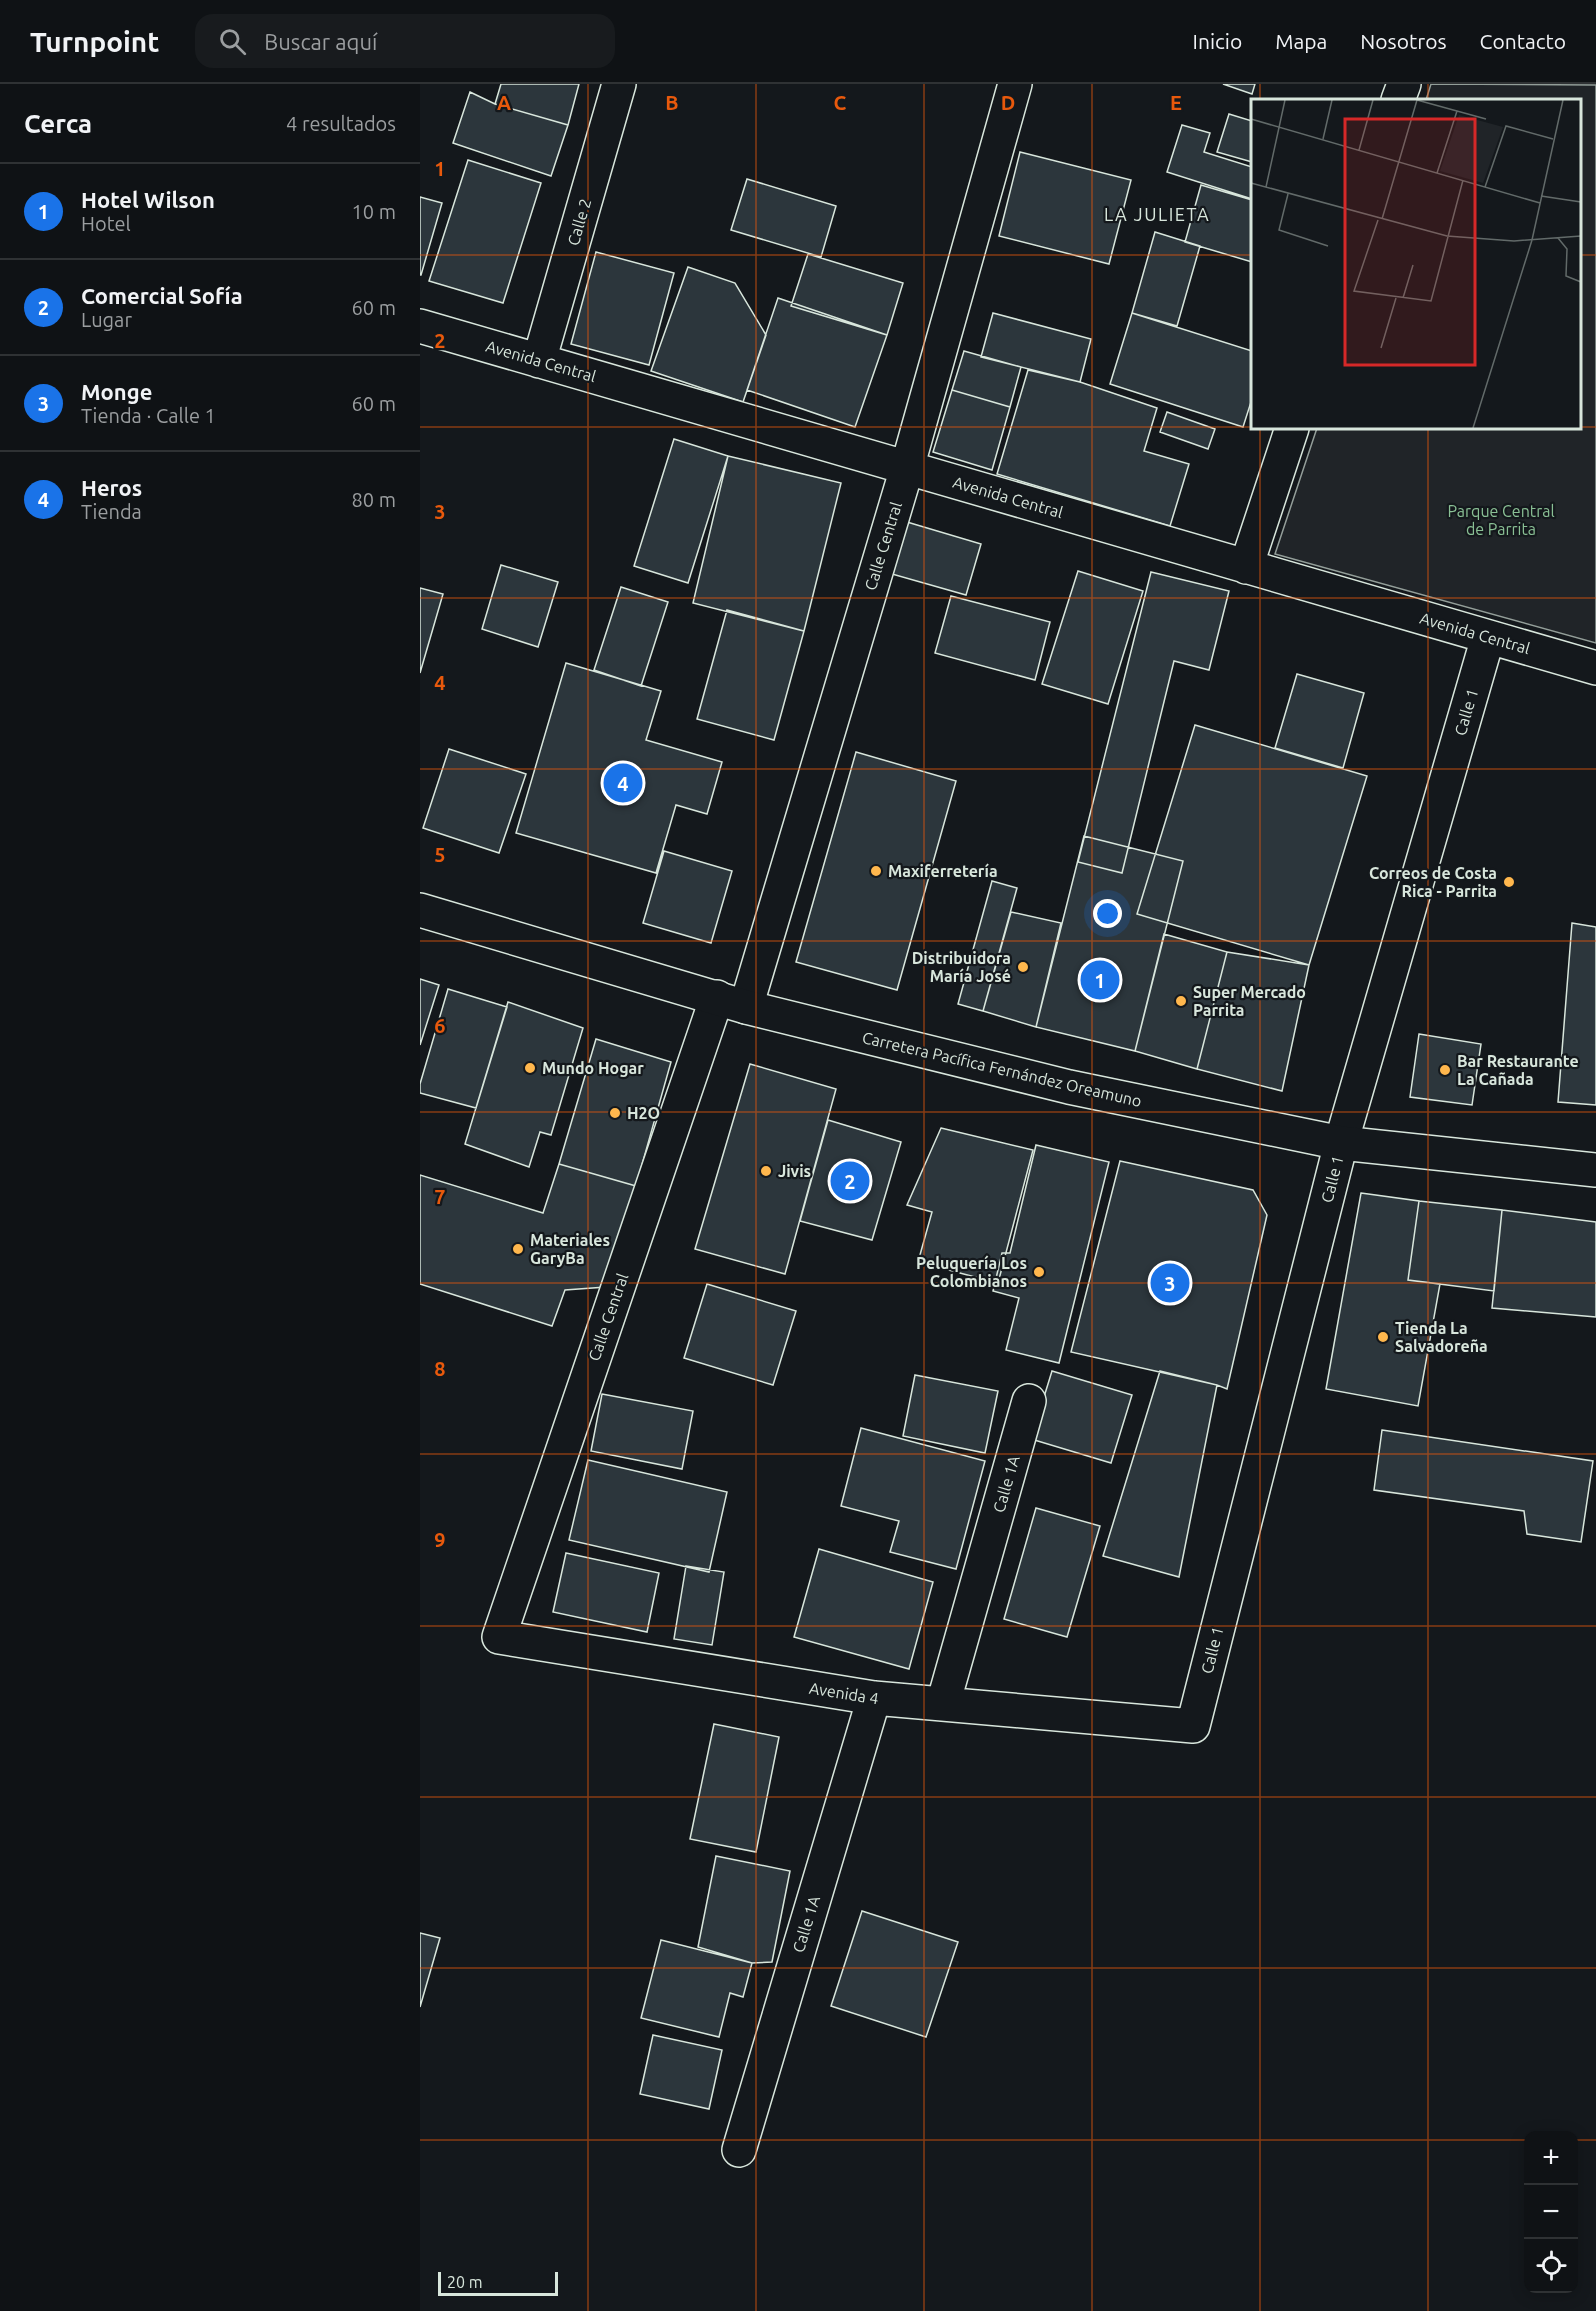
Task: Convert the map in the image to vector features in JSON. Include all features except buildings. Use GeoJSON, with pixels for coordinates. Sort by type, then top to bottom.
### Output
{"type":"FeatureCollection","features":[{"type":"Feature","properties":{"kind":"main road","name":"Calle 2"},"geometry":{"type":"LineString","coordinates":[[539,361],[619,84]]}},
{"type":"Feature","properties":{"kind":"main road","name":"Calle Central"},"geometry":{"type":"LineString","coordinates":[[499,1637],[731,1002],[907,468],[1016,84]]}},
{"type":"Feature","properties":{"kind":"main road"},"geometry":{"type":"LineString","coordinates":[[1398,99],[1404,84]]}},
{"type":"Feature","properties":{"kind":"main road","name":"Avenida Central"},"geometry":{"type":"LineString","coordinates":[[420,326],[1596,668]]}},
{"type":"Feature","properties":{"kind":"main road"},"geometry":{"type":"LineString","coordinates":[[1246,567],[1292,429]]}},
{"type":"Feature","properties":{"kind":"main road","name":"Calle 1"},"geometry":{"type":"LineString","coordinates":[[1192,1726],[1341,1143],[1488,637]]}},
{"type":"Feature","properties":{"kind":"main road","name":"Carretera Pacífica Fernández Oreamuno"},"geometry":{"type":"LineString","coordinates":[[420,910],[731,1002],[1069,1087],[1341,1143],[1596,1170]]}},
{"type":"Feature","properties":{"kind":"main road","name":"Calle 1A"},"geometry":{"type":"LineString","coordinates":[[943,1704],[1029,1401]]}},
{"type":"Feature","properties":{"kind":"main road","name":"Avenida 4"},"geometry":{"type":"LineString","coordinates":[[499,1637],[874,1698],[1192,1726]]}},
{"type":"Feature","properties":{"kind":"main road","name":"Calle 1A"},"geometry":{"type":"LineString","coordinates":[[739,2150],[874,1698]]}},
{"type":"Feature","properties":{"kind":"green space","name":"Parque Central de Parrita"},"geometry":{"type":"Polygon","coordinates":[[[1431,84],[1596,85],[1596,643],[1275,554],[1317,429],[1581,429],[1581,99],[1426,99],[1431,84]]]}},
{"type":"Feature","properties":{"kind":"place","name":"Heros"},"geometry":{"type":"Point","coordinates":[623,783]}},
{"type":"Feature","properties":{"kind":"place","name":"Maxiferretería"},"geometry":{"type":"Point","coordinates":[876,871]}},
{"type":"Feature","properties":{"kind":"place","name":"Correos de Costa Rica - Parrita"},"geometry":{"type":"Point","coordinates":[1509,882]}},
{"type":"Feature","properties":{"kind":"place","name":"Distribuidora María José"},"geometry":{"type":"Point","coordinates":[1023,967]}},
{"type":"Feature","properties":{"kind":"place","name":"Hotel Wilson"},"geometry":{"type":"Point","coordinates":[1100,980]}},
{"type":"Feature","properties":{"kind":"place","name":"Super Mercado Parrita"},"geometry":{"type":"Point","coordinates":[1181,1001]}},
{"type":"Feature","properties":{"kind":"place","name":"Mundo Hogar"},"geometry":{"type":"Point","coordinates":[530,1068]}},
{"type":"Feature","properties":{"kind":"place","name":"Bar Restaurante La Cañada"},"geometry":{"type":"Point","coordinates":[1445,1070]}},
{"type":"Feature","properties":{"kind":"place","name":"H2O"},"geometry":{"type":"Point","coordinates":[615,1113]}},
{"type":"Feature","properties":{"kind":"place","name":"Jivis"},"geometry":{"type":"Point","coordinates":[766,1171]}},
{"type":"Feature","properties":{"kind":"place","name":"Comercial Sofía"},"geometry":{"type":"Point","coordinates":[850,1181]}},
{"type":"Feature","properties":{"kind":"place","name":"Materiales GaryBa"},"geometry":{"type":"Point","coordinates":[518,1249]}},
{"type":"Feature","properties":{"kind":"place","name":"Peluquería Los Colombianos"},"geometry":{"type":"Point","coordinates":[1039,1272]}},
{"type":"Feature","properties":{"kind":"place","name":"Monge"},"geometry":{"type":"Point","coordinates":[1170,1283]}},
{"type":"Feature","properties":{"kind":"place","name":"Tienda La Salvadoreña"},"geometry":{"type":"Point","coordinates":[1383,1337]}},
{"type":"Feature","properties":{"kind":"district","name":"LA JULIETA"},"geometry":{"type":"Point","coordinates":[1157,215]}}]}
